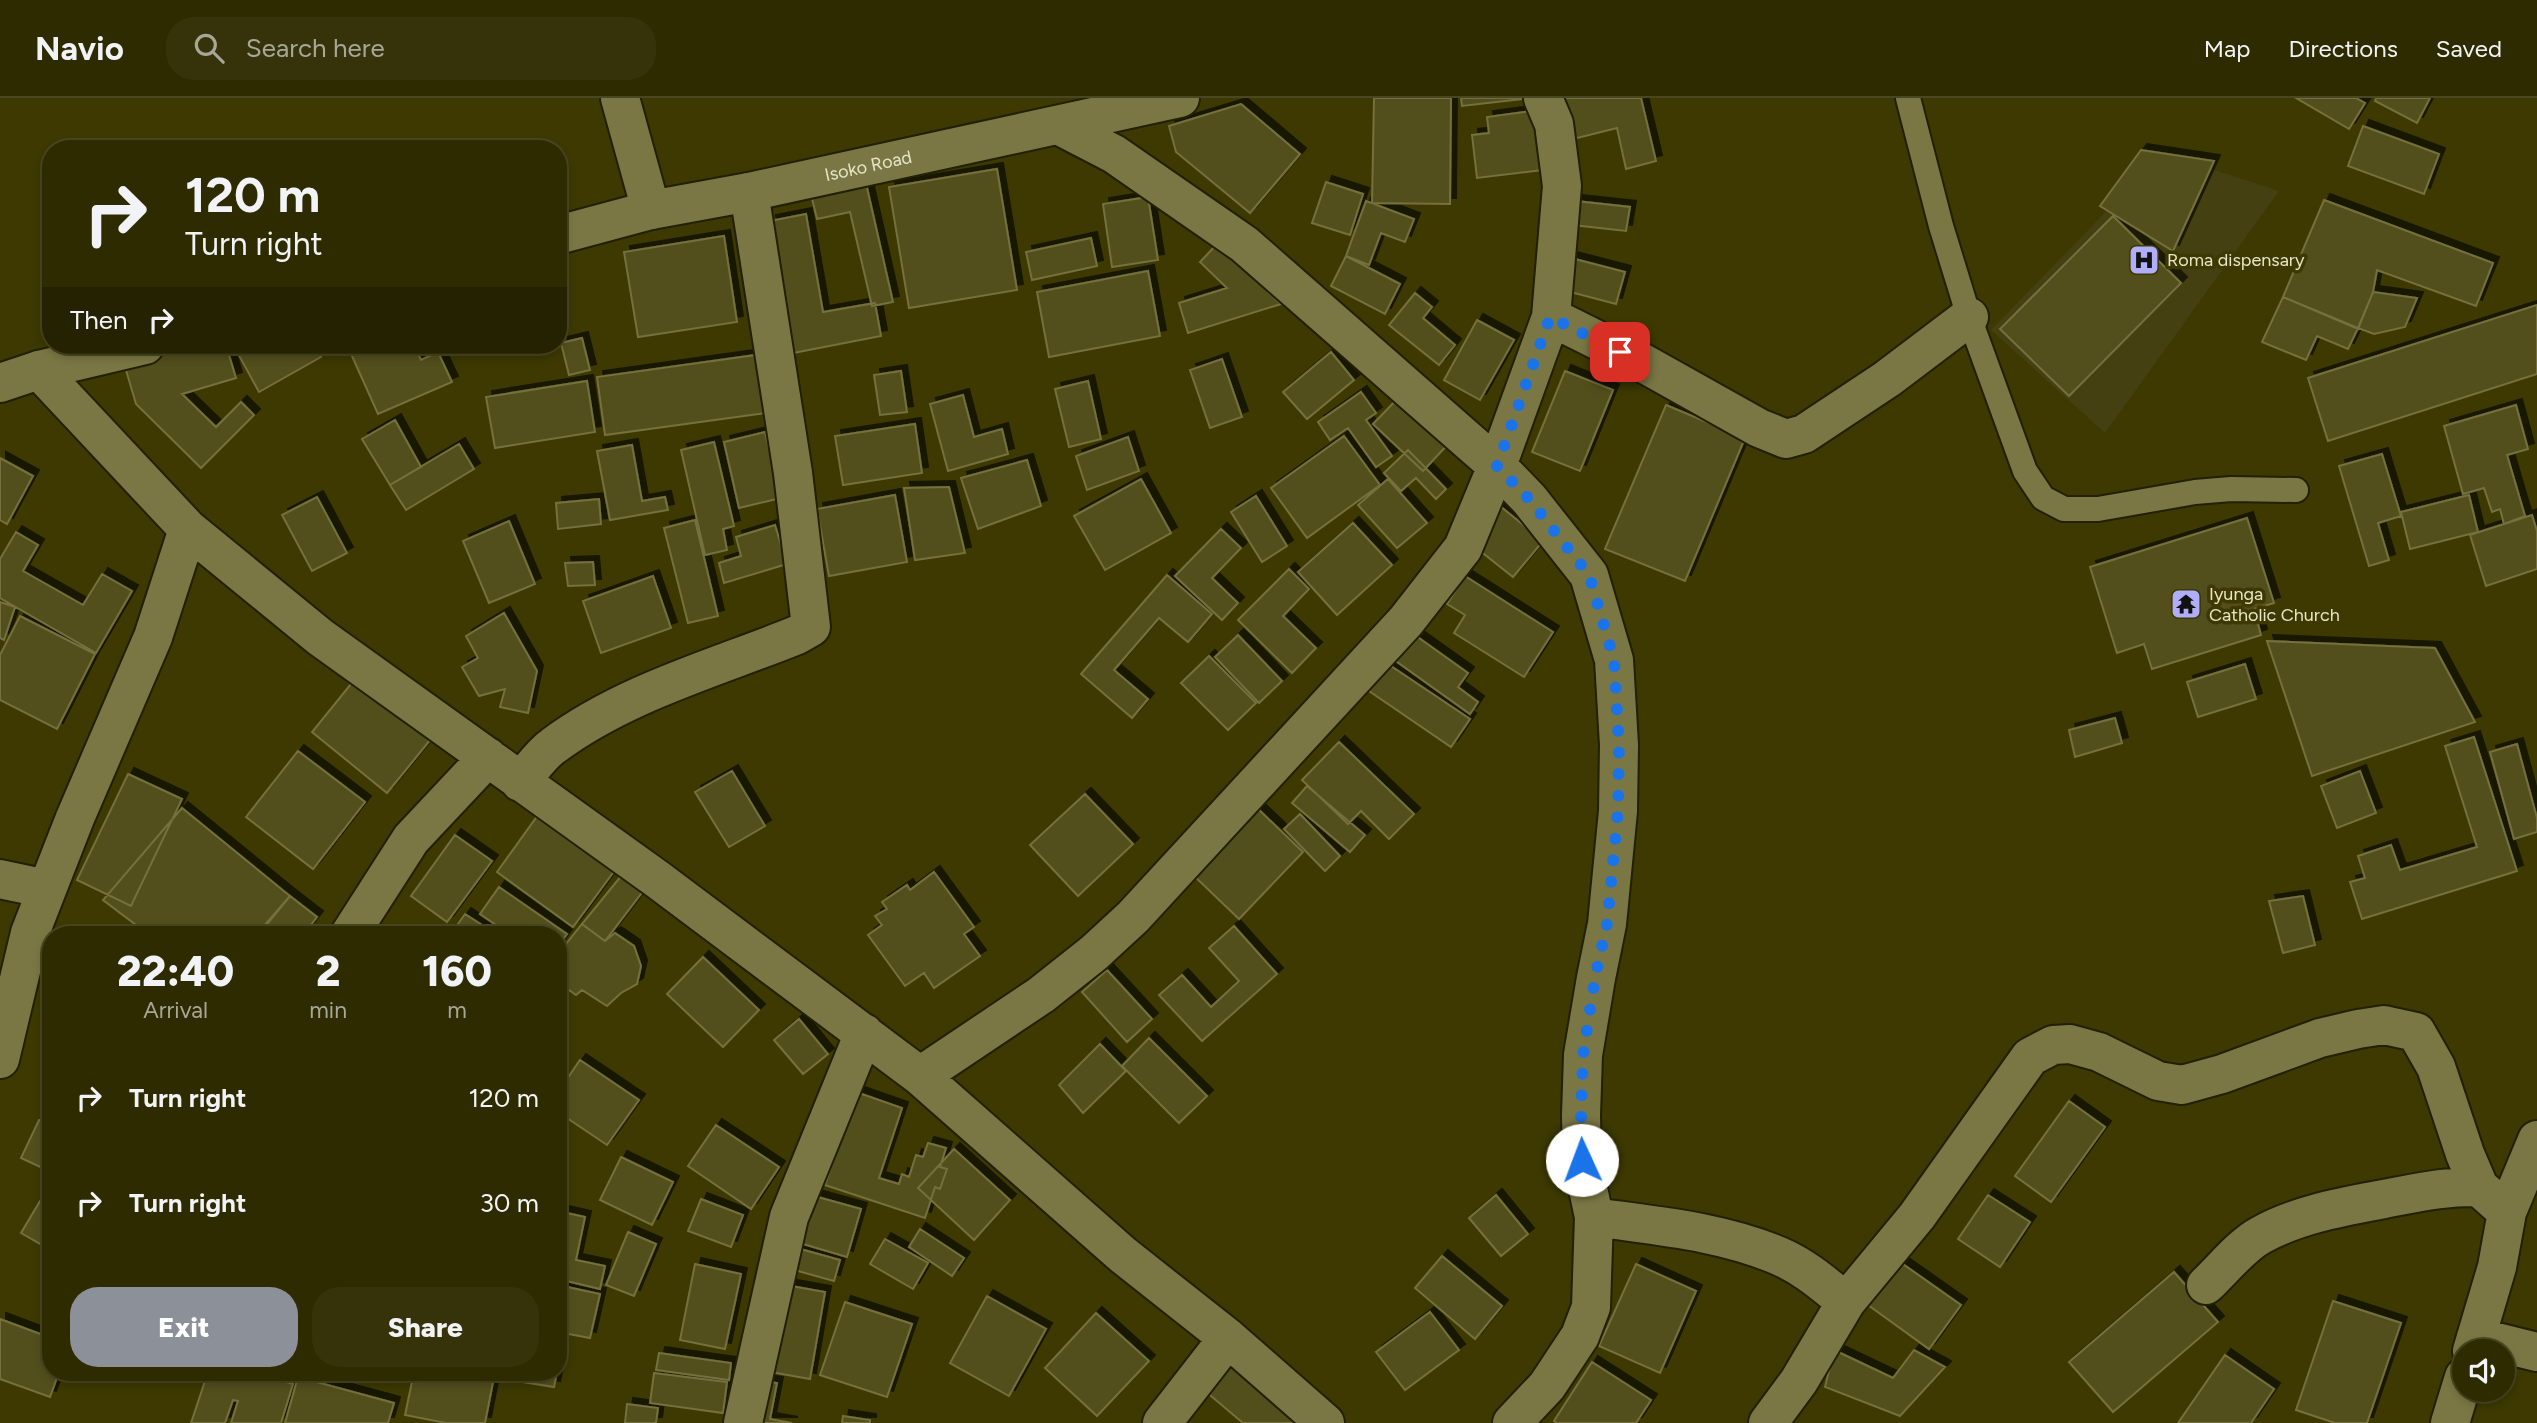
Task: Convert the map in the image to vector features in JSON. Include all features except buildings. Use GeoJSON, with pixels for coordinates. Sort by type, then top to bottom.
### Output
{"type":"FeatureCollection","features":[{"type":"Feature","properties":{"kind":"street"},"geometry":{"type":"LineString","coordinates":[[620,98],[652,210]]}},
{"type":"Feature","properties":{"kind":"street","name":"Isoko Road"},"geometry":{"type":"LineString","coordinates":[[567,233],[652,210],[749,192],[1058,125],[1106,106],[1180,98]]}},
{"type":"Feature","properties":{"kind":"street"},"geometry":{"type":"LineString","coordinates":[[920,1076],[1052,987],[1133,917],[1406,621],[1463,548],[1497,466],[1550,317],[1562,186],[1554,124],[1542,98]]}},
{"type":"Feature","properties":{"kind":"street"},"geometry":{"type":"LineString","coordinates":[[1058,125],[1114,154],[1244,244],[1497,466],[1529,499],[1589,575],[1614,660],[1619,745],[1618,811],[1607,924],[1583,1055],[1582,1160],[1594,1217],[1591,1307],[1580,1336],[1547,1385],[1512,1423]]}},
{"type":"Feature","properties":{"kind":"street"},"geometry":{"type":"LineString","coordinates":[[520,782],[550,748],[585,725],[639,697],[811,627],[793,473],[749,192]]}},
{"type":"Feature","properties":{"kind":"street"},"geometry":{"type":"LineString","coordinates":[[1550,317],[1643,363],[1759,428],[1786,439],[1804,434],[1887,379],[1969,317]]}},
{"type":"Feature","properties":{"kind":"street"},"geometry":{"type":"LineString","coordinates":[[0,383],[39,370],[107,354]]}},
{"type":"Feature","properties":{"kind":"street"},"geometry":{"type":"LineString","coordinates":[[39,370],[188,529],[320,637],[657,879],[920,1076],[1123,1255],[1228,1338],[1325,1423]]}},
{"type":"Feature","properties":{"kind":"street"},"geometry":{"type":"LineString","coordinates":[[0,1059],[30,933],[75,818],[153,637],[188,529]]}},
{"type":"Feature","properties":{"kind":"street"},"geometry":{"type":"LineString","coordinates":[[355,926],[411,839],[488,757]]}},
{"type":"Feature","properties":{"kind":"street"},"geometry":{"type":"LineString","coordinates":[[0,879],[47,889]]}},
{"type":"Feature","properties":{"kind":"street"},"geometry":{"type":"LineString","coordinates":[[1768,1423],[1799,1381],[1846,1302],[1917,1216],[2030,1056],[2053,1045],[2070,1044],[2099,1052],[2158,1081],[2182,1085],[2222,1074],[2320,1038],[2358,1029],[2384,1025],[2416,1032],[2436,1067],[2479,1187],[2507,1212]]}},
{"type":"Feature","properties":{"kind":"street"},"geometry":{"type":"LineString","coordinates":[[743,1423],[789,1217],[864,1033]]}},
{"type":"Feature","properties":{"kind":"street"},"geometry":{"type":"LineString","coordinates":[[2475,1339],[2497,1267],[2507,1212],[2537,1140]]}},
{"type":"Feature","properties":{"kind":"street"},"geometry":{"type":"LineString","coordinates":[[2206,1285],[2259,1236],[2295,1219],[2430,1190],[2454,1186],[2479,1187]]}},
{"type":"Feature","properties":{"kind":"street"},"geometry":{"type":"LineString","coordinates":[[1594,1217],[1692,1231],[1780,1256],[1801,1268],[1846,1302]]}},
{"type":"Feature","properties":{"kind":"street"},"geometry":{"type":"LineString","coordinates":[[1162,1423],[1228,1338]]}},
{"type":"Feature","properties":{"kind":"street"},"geometry":{"type":"LineString","coordinates":[[2515,1349],[2537,1352]]}},
{"type":"Feature","properties":{"kind":"street"},"geometry":{"type":"LineString","coordinates":[[2450,1423],[2456,1402]]}},
{"type":"Feature","properties":{"kind":"lane"},"geometry":{"type":"LineString","coordinates":[[1908,98],[1941,226],[1969,317],[2025,471],[2043,498],[2064,509],[2098,509],[2195,492],[2231,489],[2297,490]]}},
{"type":"Feature","properties":{"kind":"shaded area","name":"Roma dispensary"},"geometry":{"type":"Polygon","coordinates":[[[2163,153],[2279,191],[2105,433],[1991,330],[2163,153]]]}},
{"type":"Feature","properties":{"kind":"place","name":"Roma dispensary"},"geometry":{"type":"Point","coordinates":[2144,260]}},
{"type":"Feature","properties":{"kind":"place","name":"Iyunga Catholic Church"},"geometry":{"type":"Point","coordinates":[2186,604]}},
{"type":"Feature","properties":{"kind":"route"},"geometry":{"type":"LineString","coordinates":[[1582,1160],[1583,1055],[1607,924],[1618,811],[1619,745],[1614,660],[1589,575],[1529,499],[1497,466],[1550,317],[1620,352]]}}]}
